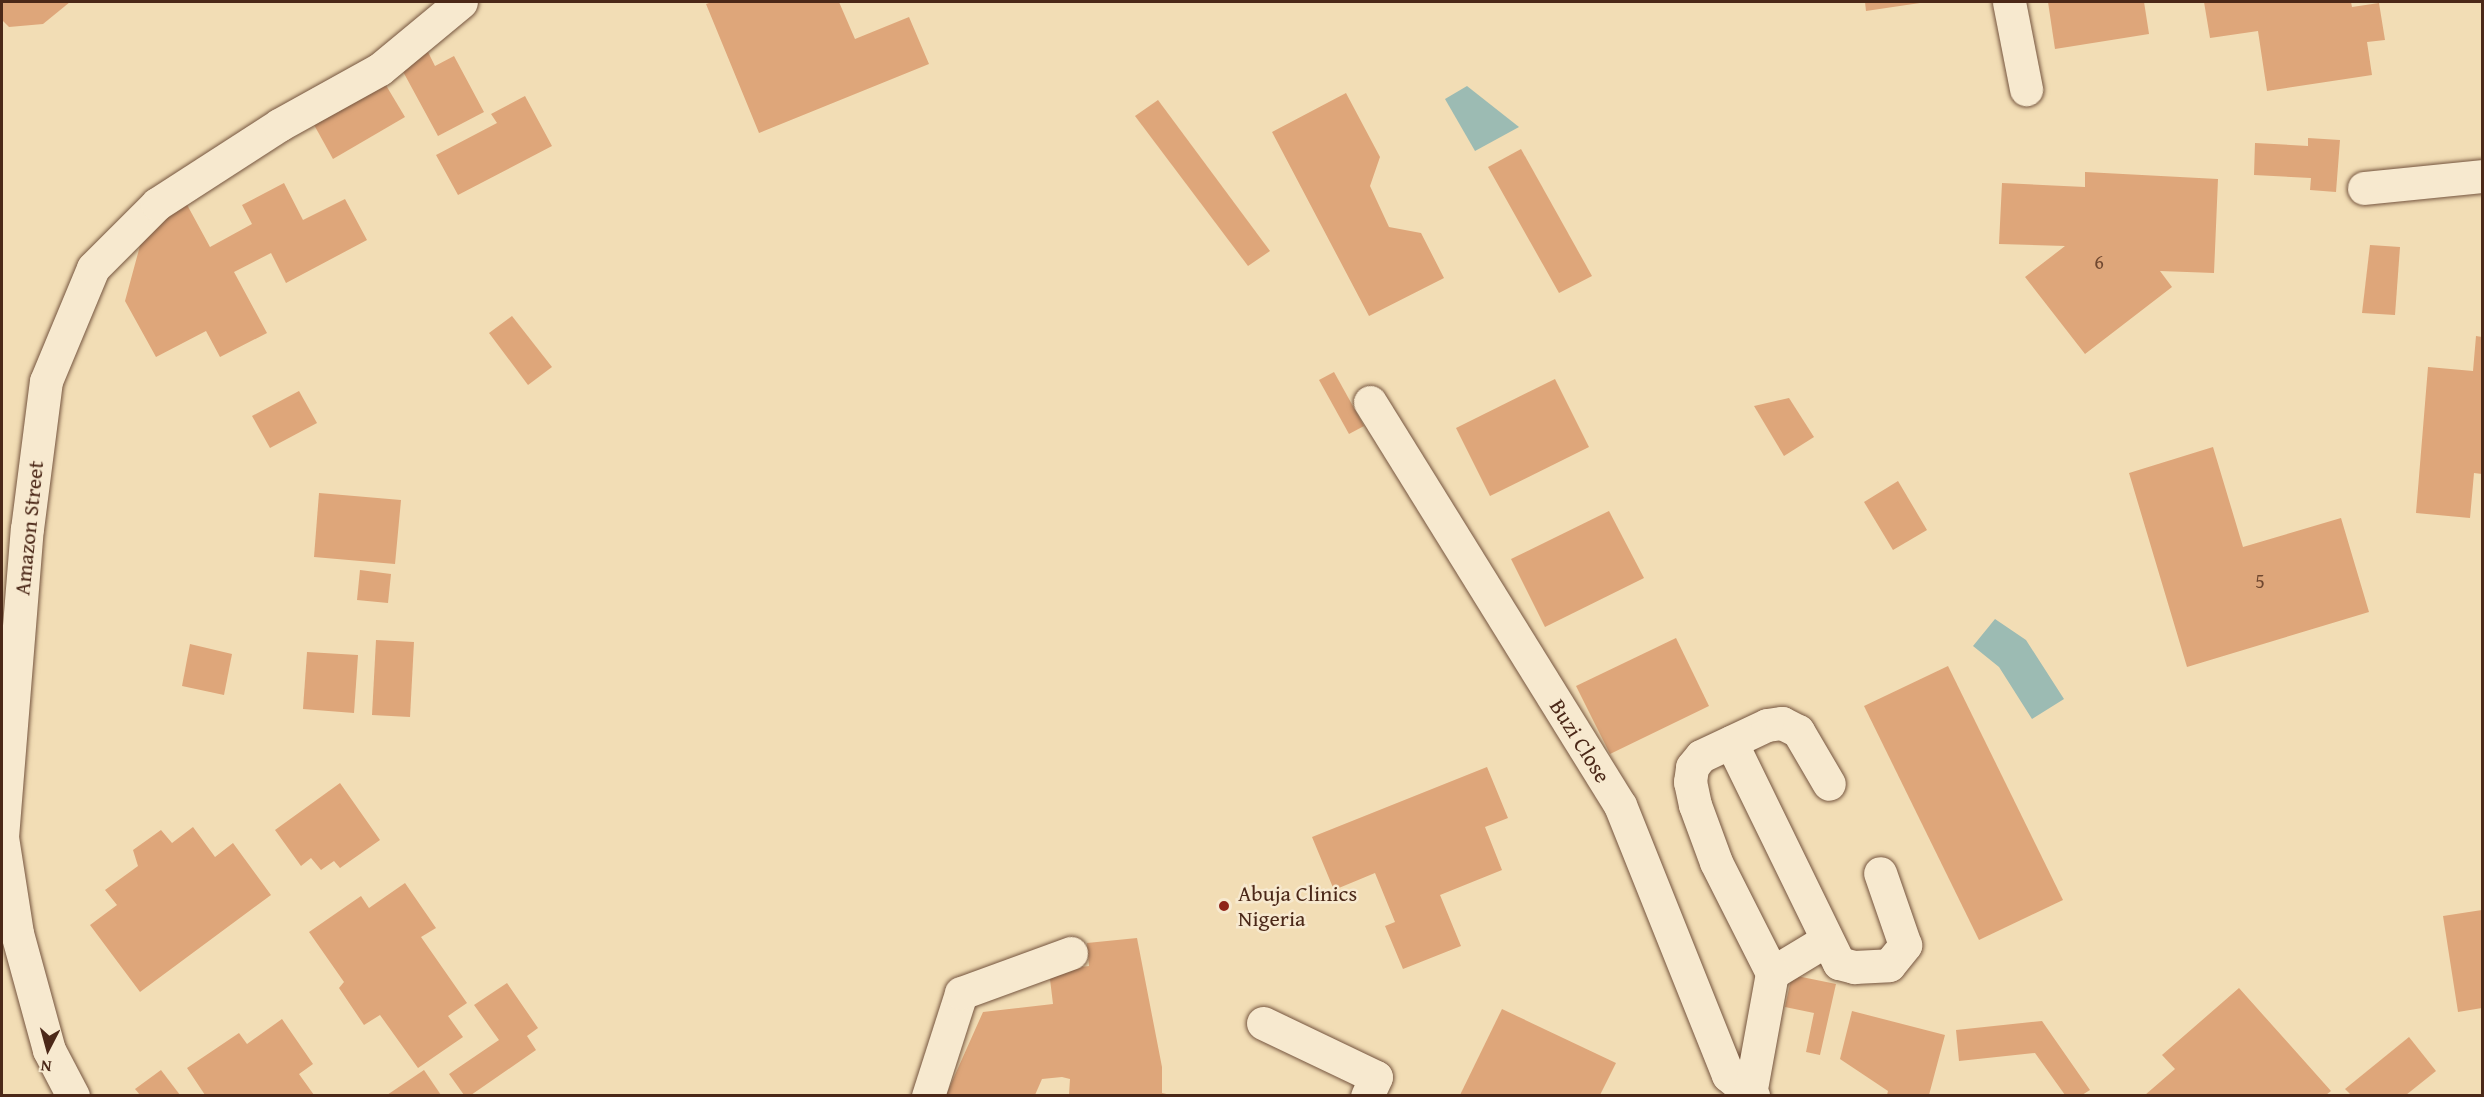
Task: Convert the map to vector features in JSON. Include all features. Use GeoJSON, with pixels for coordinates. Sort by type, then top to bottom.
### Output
{"type":"FeatureCollection","features":[{"type":"Feature","properties":{"kind":"street","name":"Amazon Street"},"geometry":{"type":"LineString","coordinates":[[73,1095],[49,1050],[9,936],[2,837],[14,527],[46,381],[93,268],[157,204],[279,125],[380,69],[461,2]]}},
{"type":"Feature","properties":{"kind":"street"},"geometry":{"type":"LineString","coordinates":[[2009,2],[2026,89]]}},
{"type":"Feature","properties":{"kind":"street"},"geometry":{"type":"LineString","coordinates":[[2364,188],[2482,176]]}},
{"type":"Feature","properties":{"kind":"street","name":"Buzi Close"},"geometry":{"type":"LineString","coordinates":[[1370,402],[1620,805],[1728,1075],[1751,1095]]}},
{"type":"Feature","properties":{"kind":"street"},"geometry":{"type":"LineString","coordinates":[[1751,1095],[1772,973],[1716,862],[1690,782],[1692,767],[1701,756],[1767,725],[1782,723],[1798,731],[1829,784]]}},
{"type":"Feature","properties":{"kind":"street"},"geometry":{"type":"LineString","coordinates":[[1731,742],[1825,941],[1839,963],[1854,967],[1889,965],[1898,957],[1905,945],[1903,931],[1880,873]]}},
{"type":"Feature","properties":{"kind":"street"},"geometry":{"type":"LineString","coordinates":[[1772,973],[1825,941]]}},
{"type":"Feature","properties":{"kind":"street"},"geometry":{"type":"LineString","coordinates":[[928,1095],[961,993],[1071,953]]}},
{"type":"Feature","properties":{"kind":"street"},"geometry":{"type":"LineString","coordinates":[[1263,1023],[1376,1077],[1367,1095]]}},
{"type":"Feature","properties":{"kind":"water"},"geometry":{"type":"Polygon","coordinates":[[[1467,86],[1519,127],[1475,151],[1445,99],[1467,86]]]}},
{"type":"Feature","properties":{"kind":"water"},"geometry":{"type":"Polygon","coordinates":[[[1995,619],[2026,640],[2064,699],[2032,719],[1999,667],[1973,646],[1995,619]]]}},
{"type":"Feature","properties":{"kind":"building"},"geometry":{"type":"Polygon","coordinates":[[[2,2],[70,2],[43,24],[9,27],[2,20],[2,2]]]}},
{"type":"Feature","properties":{"kind":"building"},"geometry":{"type":"Polygon","coordinates":[[[712,2],[839,2],[855,39],[909,17],[929,64],[759,133],[706,4],[712,2]]]}},
{"type":"Feature","properties":{"kind":"building"},"geometry":{"type":"Polygon","coordinates":[[[1865,2],[1920,2],[1920,3],[1866,11],[1865,2]]]}},
{"type":"Feature","properties":{"kind":"building"},"geometry":{"type":"Polygon","coordinates":[[[2048,2],[2144,2],[2149,34],[2055,49],[2048,2]]]}},
{"type":"Feature","properties":{"kind":"building"},"geometry":{"type":"Polygon","coordinates":[[[2204,2],[2351,2],[2352,7],[2379,3],[2385,40],[2367,42],[2372,75],[2267,91],[2258,31],[2210,38],[2204,2]]]}},
{"type":"Feature","properties":{"kind":"building"},"geometry":{"type":"Polygon","coordinates":[[[428,52],[435,66],[454,56],[484,112],[438,136],[400,66],[428,52]]]}},
{"type":"Feature","properties":{"kind":"building"},"geometry":{"type":"Polygon","coordinates":[[[384,82],[405,117],[333,159],[313,123],[384,82]]]}},
{"type":"Feature","properties":{"kind":"building"},"geometry":{"type":"Polygon","coordinates":[[[1346,93],[1380,157],[1370,186],[1389,227],[1421,233],[1444,278],[1369,316],[1272,132],[1346,93]]]}},
{"type":"Feature","properties":{"kind":"building"},"geometry":{"type":"Polygon","coordinates":[[[525,96],[552,146],[458,195],[436,155],[497,123],[491,114],[525,96]]]}},
{"type":"Feature","properties":{"kind":"building"},"geometry":{"type":"Polygon","coordinates":[[[1158,100],[1270,251],[1248,266],[1135,116],[1158,100]]]}},
{"type":"Feature","properties":{"kind":"building"},"geometry":{"type":"Polygon","coordinates":[[[2308,138],[2340,140],[2336,192],[2310,190],[2311,178],[2254,175],[2255,143],[2308,146],[2308,138]]]}},
{"type":"Feature","properties":{"kind":"building"},"geometry":{"type":"Polygon","coordinates":[[[1521,149],[1592,276],[1559,293],[1488,167],[1521,149]]]}},
{"type":"Feature","properties":{"kind":"building"},"geometry":{"type":"Polygon","coordinates":[[[2085,172],[2218,179],[2214,273],[2160,271],[2172,287],[2085,354],[2025,277],[2065,246],[1999,244],[2002,183],[2085,187],[2085,172]]]}},
{"type":"Feature","properties":{"kind":"building"},"geometry":{"type":"Polygon","coordinates":[[[284,183],[303,220],[345,199],[367,240],[286,283],[271,253],[234,272],[267,333],[220,357],[206,331],[156,357],[125,301],[147,220],[185,201],[210,247],[252,224],[242,205],[284,183]]]}},
{"type":"Feature","properties":{"kind":"building"},"geometry":{"type":"Polygon","coordinates":[[[2370,245],[2400,247],[2395,315],[2362,313],[2370,245]]]}},
{"type":"Feature","properties":{"kind":"building"},"geometry":{"type":"Polygon","coordinates":[[[512,316],[552,367],[528,385],[489,333],[512,316]]]}},
{"type":"Feature","properties":{"kind":"building"},"geometry":{"type":"Polygon","coordinates":[[[2476,336],[2482,337],[2482,474],[2474,473],[2470,518],[2416,513],[2428,367],[2473,371],[2476,336]]]}},
{"type":"Feature","properties":{"kind":"building"},"geometry":{"type":"Polygon","coordinates":[[[1334,372],[1364,426],[1349,434],[1319,380],[1334,372]]]}},
{"type":"Feature","properties":{"kind":"building"},"geometry":{"type":"Polygon","coordinates":[[[1555,379],[1589,447],[1490,496],[1456,428],[1555,379]]]}},
{"type":"Feature","properties":{"kind":"building"},"geometry":{"type":"Polygon","coordinates":[[[299,391],[317,423],[270,448],[252,416],[299,391]]]}},
{"type":"Feature","properties":{"kind":"building"},"geometry":{"type":"Polygon","coordinates":[[[1789,398],[1814,437],[1784,456],[1754,406],[1789,398]]]}},
{"type":"Feature","properties":{"kind":"building"},"geometry":{"type":"Polygon","coordinates":[[[2213,447],[2243,547],[2341,518],[2369,612],[2187,667],[2129,473],[2213,447]]]}},
{"type":"Feature","properties":{"kind":"building"},"geometry":{"type":"Polygon","coordinates":[[[1898,481],[1927,530],[1893,550],[1864,502],[1898,481]]]}},
{"type":"Feature","properties":{"kind":"building"},"geometry":{"type":"Polygon","coordinates":[[[319,493],[401,500],[395,564],[314,557],[319,493]]]}},
{"type":"Feature","properties":{"kind":"building"},"geometry":{"type":"Polygon","coordinates":[[[1609,511],[1644,578],[1545,627],[1511,559],[1609,511]]]}},
{"type":"Feature","properties":{"kind":"building"},"geometry":{"type":"Polygon","coordinates":[[[360,570],[391,574],[388,603],[357,600],[360,570]]]}},
{"type":"Feature","properties":{"kind":"building"},"geometry":{"type":"Polygon","coordinates":[[[1676,638],[1709,706],[1610,754],[1576,686],[1676,638]]]}},
{"type":"Feature","properties":{"kind":"building"},"geometry":{"type":"Polygon","coordinates":[[[376,640],[414,642],[410,717],[372,715],[376,640]]]}},
{"type":"Feature","properties":{"kind":"building"},"geometry":{"type":"Polygon","coordinates":[[[190,644],[232,654],[224,695],[182,686],[190,644]]]}},
{"type":"Feature","properties":{"kind":"building"},"geometry":{"type":"Polygon","coordinates":[[[307,652],[358,655],[354,713],[303,709],[307,652]]]}},
{"type":"Feature","properties":{"kind":"building"},"geometry":{"type":"Polygon","coordinates":[[[1948,666],[2063,900],[1979,940],[1864,706],[1948,666]]]}},
{"type":"Feature","properties":{"kind":"building"},"geometry":{"type":"Polygon","coordinates":[[[1487,767],[1508,818],[1485,827],[1502,870],[1440,895],[1461,946],[1403,969],[1385,926],[1395,922],[1375,873],[1334,890],[1312,837],[1487,767]]]}},
{"type":"Feature","properties":{"kind":"building"},"geometry":{"type":"Polygon","coordinates":[[[340,783],[380,840],[340,868],[334,861],[321,870],[311,858],[301,866],[275,830],[340,783]]]}},
{"type":"Feature","properties":{"kind":"building"},"geometry":{"type":"Polygon","coordinates":[[[193,827],[215,857],[233,843],[271,895],[140,992],[90,925],[117,905],[105,890],[138,866],[133,850],[161,830],[172,843],[193,827]]]}},
{"type":"Feature","properties":{"kind":"building"},"geometry":{"type":"Polygon","coordinates":[[[405,883],[436,928],[421,937],[467,1003],[448,1016],[463,1037],[418,1068],[380,1015],[364,1025],[339,988],[344,982],[309,932],[361,896],[369,908],[405,883]]]}},
{"type":"Feature","properties":{"kind":"building"},"geometry":{"type":"Polygon","coordinates":[[[2482,910],[2482,1008],[2458,1012],[2443,916],[2482,910]]]}},
{"type":"Feature","properties":{"kind":"building"},"geometry":{"type":"Polygon","coordinates":[[[1137,938],[1162,1067],[1162,1093],[1171,1095],[1069,1095],[1070,1079],[1062,1077],[1042,1079],[1035,1095],[946,1095],[983,1012],[1053,1004],[1049,971],[1089,966],[1087,943],[1137,938]]]}},
{"type":"Feature","properties":{"kind":"building"},"geometry":{"type":"Polygon","coordinates":[[[1792,975],[1836,984],[1820,1055],[1806,1052],[1814,1013],[1785,1007],[1792,975]]]}},
{"type":"Feature","properties":{"kind":"building"},"geometry":{"type":"Polygon","coordinates":[[[507,983],[538,1028],[527,1036],[536,1050],[471,1095],[464,1095],[449,1074],[499,1040],[474,1005],[507,983]]]}},
{"type":"Feature","properties":{"kind":"building"},"geometry":{"type":"Polygon","coordinates":[[[2239,988],[2331,1091],[2326,1095],[2145,1095],[2175,1069],[2162,1055],[2239,988]]]}},
{"type":"Feature","properties":{"kind":"building"},"geometry":{"type":"Polygon","coordinates":[[[1502,1009],[1616,1063],[1600,1095],[1460,1095],[1502,1009]]]}},
{"type":"Feature","properties":{"kind":"building"},"geometry":{"type":"Polygon","coordinates":[[[1852,1011],[1945,1035],[1929,1095],[1887,1095],[1888,1091],[1840,1059],[1852,1011]]]}},
{"type":"Feature","properties":{"kind":"building"},"geometry":{"type":"Polygon","coordinates":[[[282,1019],[313,1064],[299,1074],[314,1095],[205,1095],[187,1068],[239,1033],[247,1044],[282,1019]]]}},
{"type":"Feature","properties":{"kind":"building"},"geometry":{"type":"Polygon","coordinates":[[[2042,1021],[2090,1090],[2082,1095],[2065,1095],[2035,1053],[1959,1061],[1956,1030],[2042,1021]]]}},
{"type":"Feature","properties":{"kind":"building"},"geometry":{"type":"Polygon","coordinates":[[[2409,1037],[2436,1071],[2406,1095],[2351,1095],[2345,1089],[2409,1037]]]}},
{"type":"Feature","properties":{"kind":"building"},"geometry":{"type":"Polygon","coordinates":[[[161,1070],[180,1095],[140,1095],[135,1089],[161,1070]]]}},
{"type":"Feature","properties":{"kind":"building"},"geometry":{"type":"Polygon","coordinates":[[[424,1070],[441,1095],[387,1095],[424,1070]]]}},
{"type":"Feature","properties":{"kind":"place","name":"Abuja Clinics Nigeria"},"geometry":{"type":"Point","coordinates":[1224,906]}}]}
